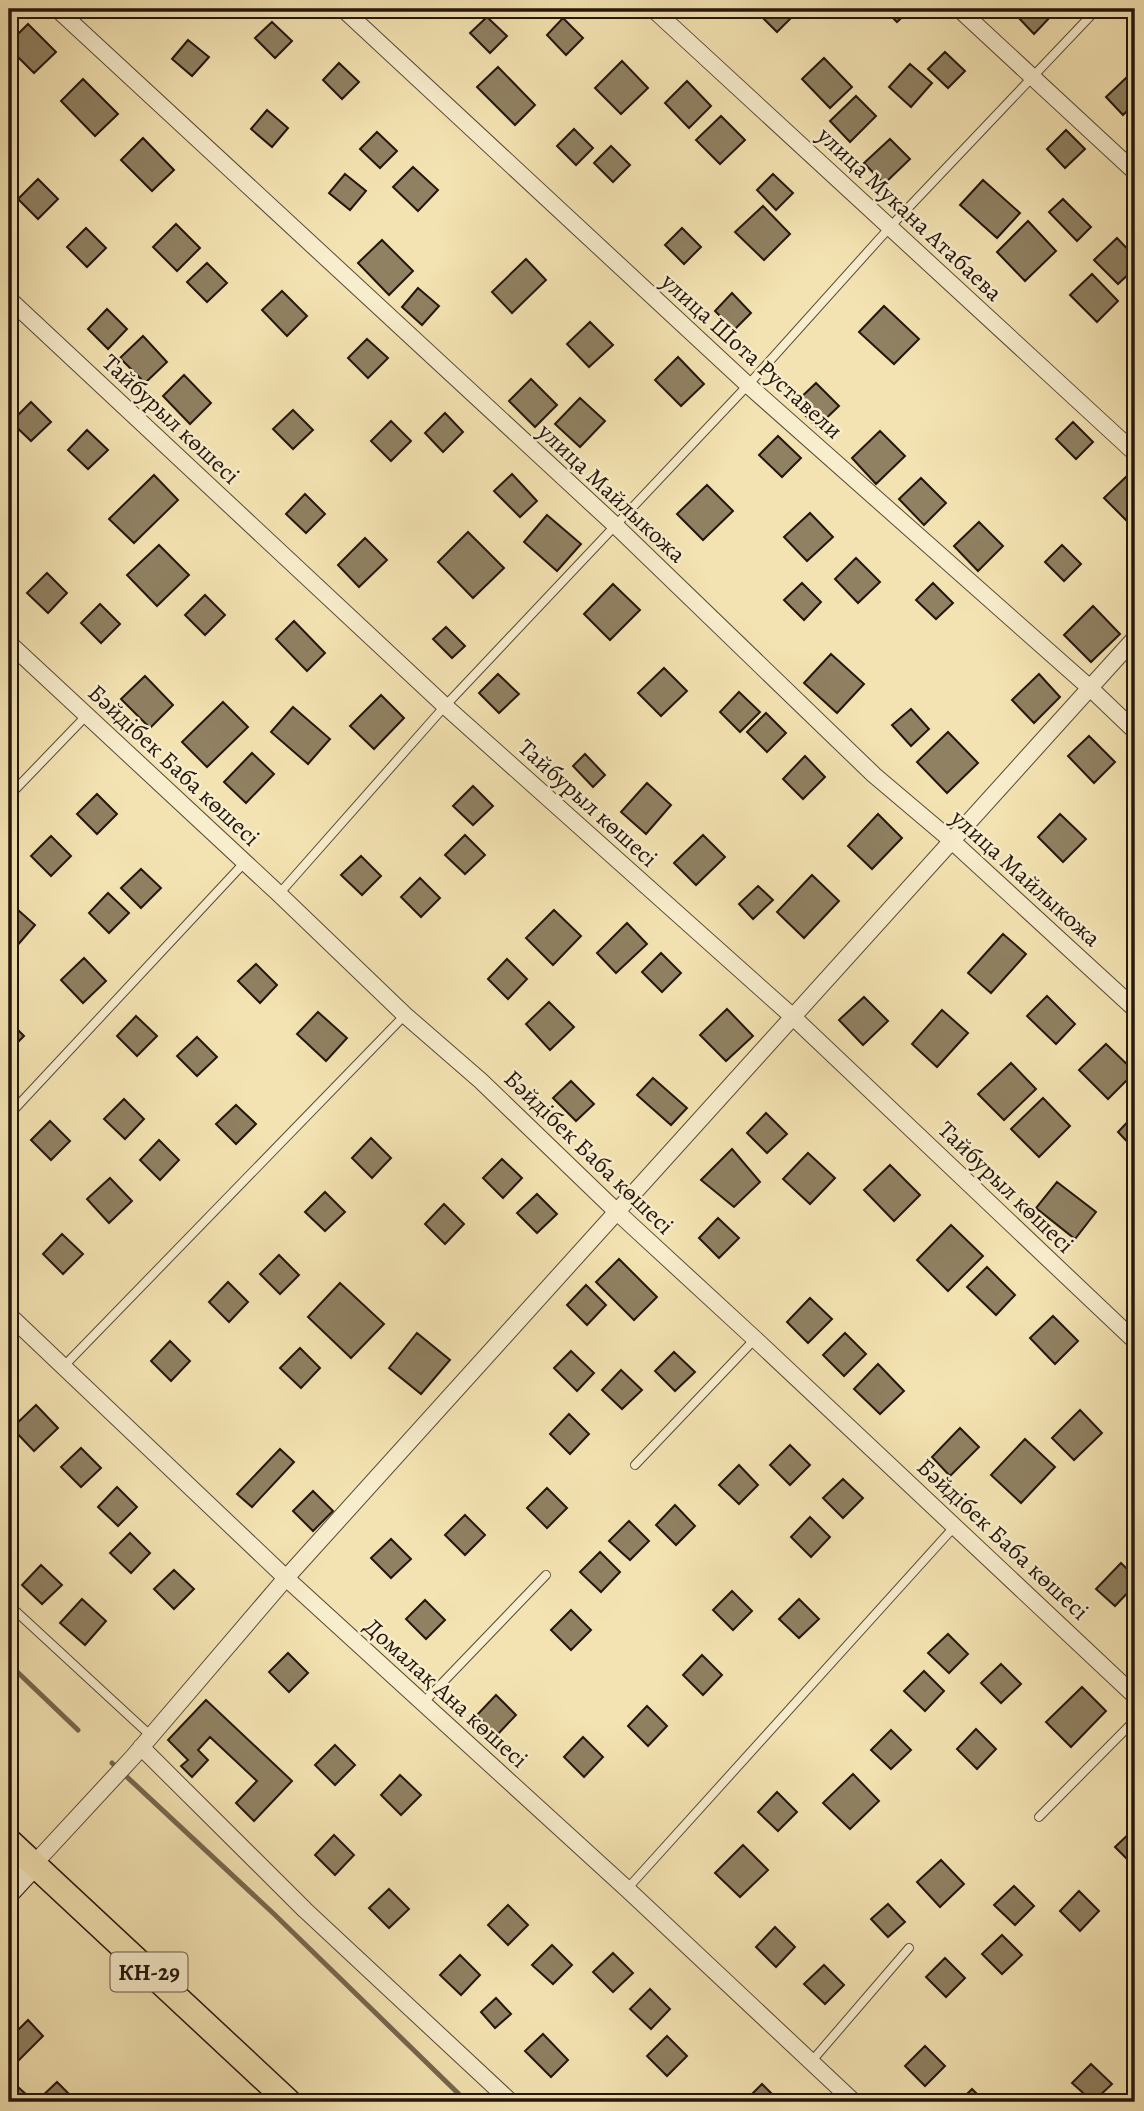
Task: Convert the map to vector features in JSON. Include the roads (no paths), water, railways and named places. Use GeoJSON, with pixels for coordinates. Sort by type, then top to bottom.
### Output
{"type":"FeatureCollection","features":[{"type":"Feature","properties":{"kind":"main road","name":"КН-29"},"geometry":{"type":"LineString","coordinates":[[9,1841],[289,2102]]}},
{"type":"Feature","properties":{"kind":"street","name":"улица Майлыкожа"},"geometry":{"type":"LineString","coordinates":[[57,9],[616,526],[874,775],[952,841],[1135,1009]]}},
{"type":"Feature","properties":{"kind":"street","name":"улица Шота Руставели"},"geometry":{"type":"LineString","coordinates":[[343,9],[748,385],[1135,731]]}},
{"type":"Feature","properties":{"kind":"street","name":"улица Мукана Атабаева"},"geometry":{"type":"LineString","coordinates":[[653,9],[1135,453]]}},
{"type":"Feature","properties":{"kind":"street"},"geometry":{"type":"LineString","coordinates":[[959,9],[1135,172]]}},
{"type":"Feature","properties":{"kind":"street","name":"Тайбурыл көшесі"},"geometry":{"type":"LineString","coordinates":[[9,299],[445,706],[792,1016],[1135,1341]]}},
{"type":"Feature","properties":{"kind":"street"},"geometry":{"type":"LineString","coordinates":[[9,1891],[93,1802],[286,1578],[1135,638]]}},
{"type":"Feature","properties":{"kind":"street","name":"Бәйдібек Баба көшесі"},"geometry":{"type":"LineString","coordinates":[[9,643],[279,894],[405,1016],[481,1081],[616,1211],[1135,1696]]}},
{"type":"Feature","properties":{"kind":"street","name":"Домалақ Ана көшесі"},"geometry":{"type":"LineString","coordinates":[[9,1315],[286,1578],[627,1889],[854,2102]]}},
{"type":"Feature","properties":{"kind":"street"},"geometry":{"type":"LineString","coordinates":[[141,1747],[305,1910],[511,2102]]}},
{"type":"Feature","properties":{"kind":"lane"},"geometry":{"type":"LineString","coordinates":[[9,13],[13,9]]}},
{"type":"Feature","properties":{"kind":"lane"},"geometry":{"type":"LineString","coordinates":[[279,894],[445,706],[748,385],[891,226],[1097,9]]}},
{"type":"Feature","properties":{"kind":"lane"},"geometry":{"type":"LineString","coordinates":[[9,796],[86,716]]}},
{"type":"Feature","properties":{"kind":"lane"},"geometry":{"type":"LineString","coordinates":[[9,1115],[245,862]]}},
{"type":"Feature","properties":{"kind":"lane"},"geometry":{"type":"LineString","coordinates":[[62,1367],[405,1016]]}},
{"type":"Feature","properties":{"kind":"lane"},"geometry":{"type":"LineString","coordinates":[[635,1465],[755,1339]]}},
{"type":"Feature","properties":{"kind":"lane"},"geometry":{"type":"LineString","coordinates":[[627,1889],[955,1526]]}},
{"type":"Feature","properties":{"kind":"lane"},"geometry":{"type":"LineString","coordinates":[[423,1703],[546,1575]]}},
{"type":"Feature","properties":{"kind":"lane"},"geometry":{"type":"LineString","coordinates":[[9,1605],[141,1747]]}},
{"type":"Feature","properties":{"kind":"lane"},"geometry":{"type":"LineString","coordinates":[[1039,1817],[1135,1720]]}},
{"type":"Feature","properties":{"kind":"lane"},"geometry":{"type":"LineString","coordinates":[[811,2062],[909,1948]]}},
{"type":"Feature","properties":{"kind":"lane"},"geometry":{"type":"LineString","coordinates":[[1128,2102],[1135,2094]]}},
{"type":"Feature","properties":{"kind":"waterway"},"geometry":{"type":"LineString","coordinates":[[9,1664],[78,1730]]}},
{"type":"Feature","properties":{"kind":"waterway"},"geometry":{"type":"LineString","coordinates":[[112,1763],[274,1914],[467,2102]]}}]}
